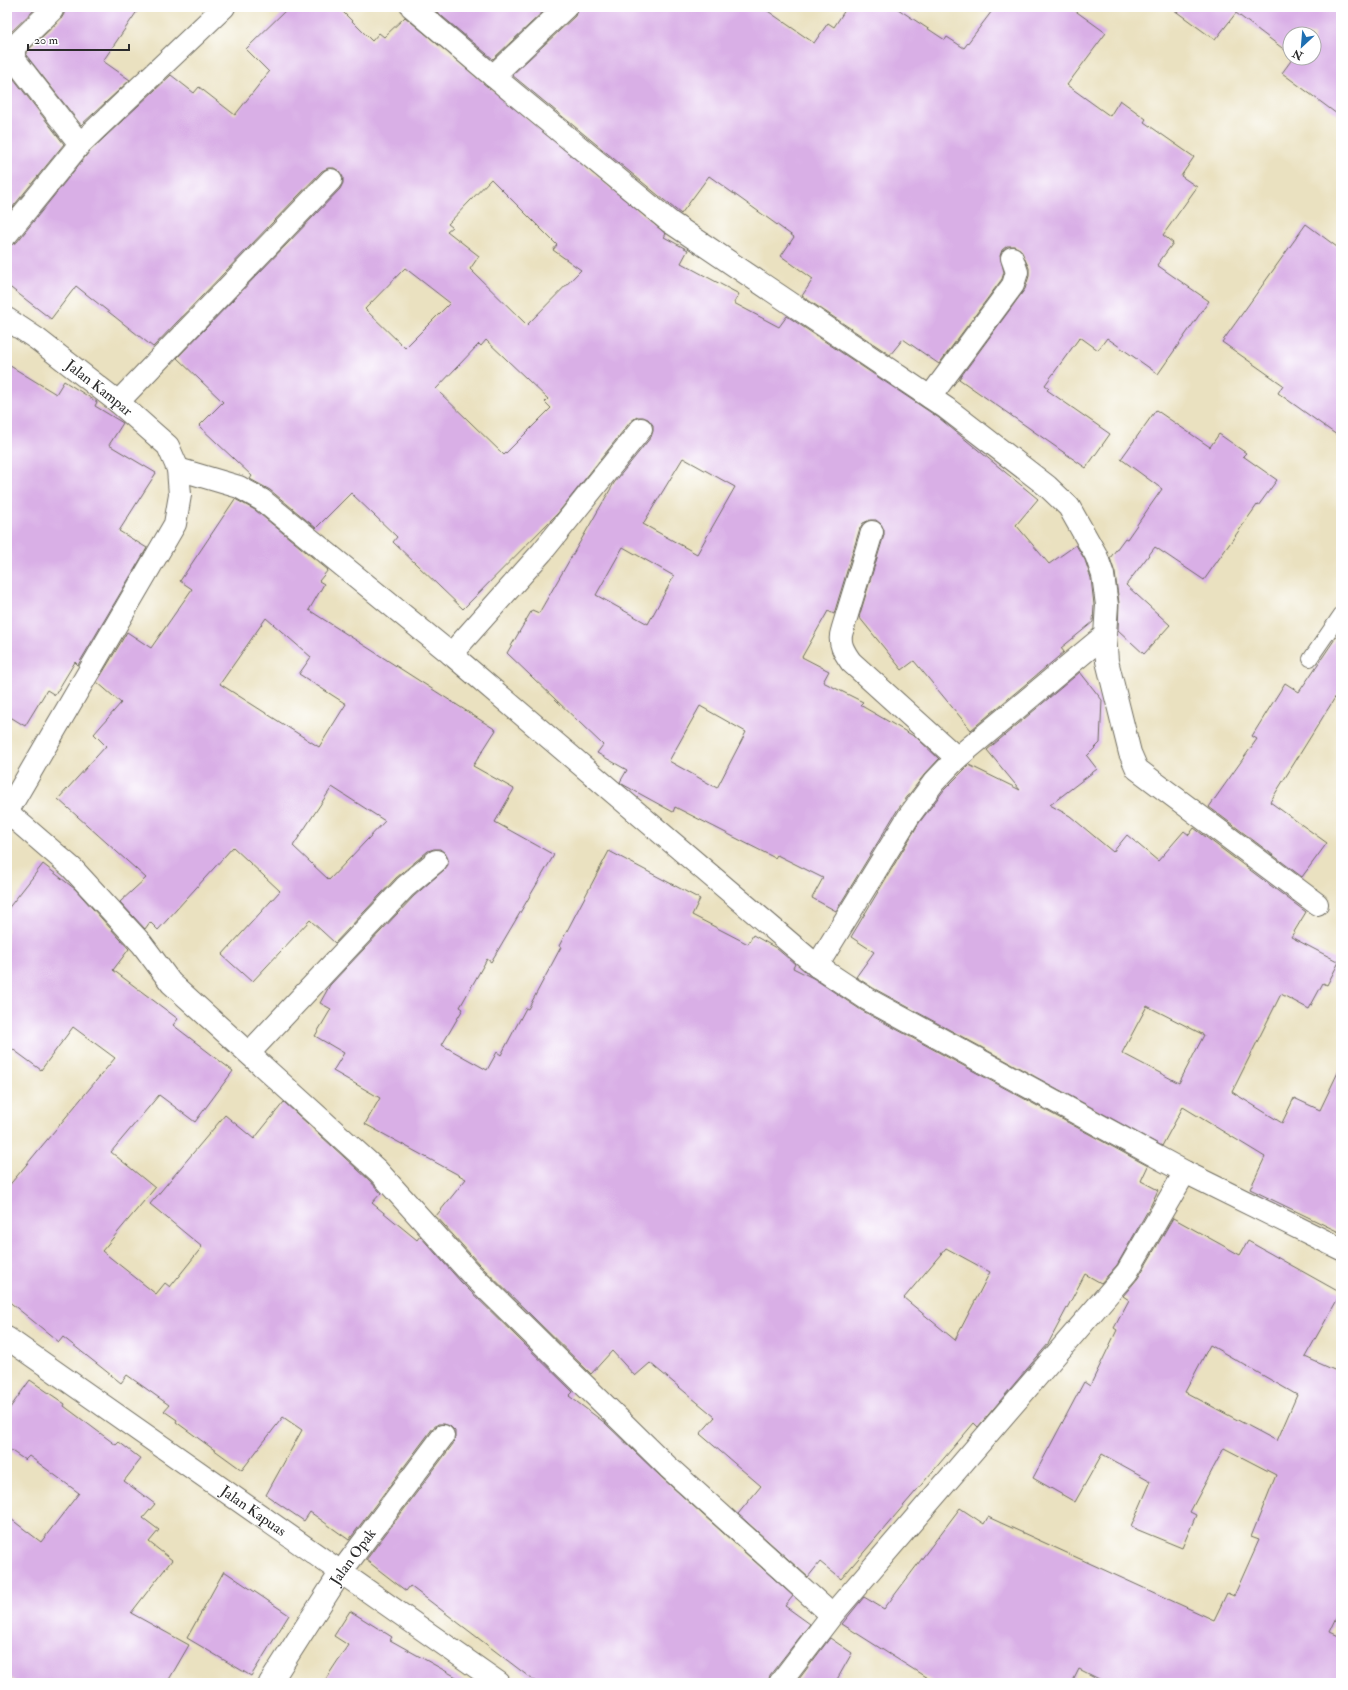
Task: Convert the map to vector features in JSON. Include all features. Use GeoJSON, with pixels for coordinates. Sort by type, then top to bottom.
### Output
{"type":"FeatureCollection","features":[{"type":"Feature","properties":{"kind":"street"},"geometry":{"type":"LineString","coordinates":[[7,234],[80,144],[224,7]]}},
{"type":"Feature","properties":{"kind":"street"},"geometry":{"type":"LineString","coordinates":[[412,7],[492,76],[670,222],[930,396],[1047,486],[1069,507],[1096,555],[1103,575],[1107,605],[1105,635],[1107,661],[1130,753],[1137,768],[1317,904]]}},
{"type":"Feature","properties":{"kind":"street"},"geometry":{"type":"LineString","coordinates":[[492,76],[566,7]]}},
{"type":"Feature","properties":{"kind":"street"},"geometry":{"type":"LineString","coordinates":[[52,10],[14,47],[14,59],[80,144]]}},
{"type":"Feature","properties":{"kind":"street"},"geometry":{"type":"LineString","coordinates":[[118,402],[331,180]]}},
{"type":"Feature","properties":{"kind":"street"},"geometry":{"type":"LineString","coordinates":[[930,396],[1013,285],[1017,272],[1012,258]]}},
{"type":"Feature","properties":{"kind":"street","name":"Jalan Kampar"},"geometry":{"type":"LineString","coordinates":[[7,318],[37,339],[118,402],[168,446],[178,469],[180,495],[175,524],[7,812]]}},
{"type":"Feature","properties":{"kind":"street"},"geometry":{"type":"LineString","coordinates":[[451,654],[542,552],[641,429]]}},
{"type":"Feature","properties":{"kind":"street"},"geometry":{"type":"LineString","coordinates":[[178,469],[239,487],[262,500],[451,654],[817,966],[866,999],[1185,1172],[1341,1249]]}},
{"type":"Feature","properties":{"kind":"street"},"geometry":{"type":"LineString","coordinates":[[872,532],[839,639],[850,662],[957,758]]}},
{"type":"Feature","properties":{"kind":"street"},"geometry":{"type":"LineString","coordinates":[[817,966],[924,794],[957,758],[1105,635]]}},
{"type":"Feature","properties":{"kind":"street"},"geometry":{"type":"LineString","coordinates":[[7,812],[72,868],[142,944],[171,983],[378,1171],[470,1272],[668,1467],[832,1615]]}},
{"type":"Feature","properties":{"kind":"street"},"geometry":{"type":"LineString","coordinates":[[249,1053],[410,882],[436,861]]}},
{"type":"Feature","properties":{"kind":"street"},"geometry":{"type":"LineString","coordinates":[[780,1683],[832,1615],[1127,1272],[1146,1242],[1185,1172]]}},
{"type":"Feature","properties":{"kind":"street","name":"Jalan Kapuas"},"geometry":{"type":"LineString","coordinates":[[7,1338],[500,1683]]}},
{"type":"Feature","properties":{"kind":"street","name":"Jalan Opak"},"geometry":{"type":"LineString","coordinates":[[270,1683],[341,1572],[443,1436]]}},
{"type":"Feature","properties":{"kind":"lane"},"geometry":{"type":"LineString","coordinates":[[1310,658],[1341,614]]}},
{"type":"Feature","properties":{"kind":"building"},"geometry":{"type":"Polygon","coordinates":[[[7,7],[37,7],[7,36],[7,7]]]}},
{"type":"Feature","properties":{"kind":"building"},"geometry":{"type":"Polygon","coordinates":[[[64,7],[140,7],[103,61],[130,80],[81,125],[26,55],[26,52],[61,19],[64,14],[64,7]]]}},
{"type":"Feature","properties":{"kind":"building"},"geometry":{"type":"Polygon","coordinates":[[[289,7],[338,7],[372,41],[379,33],[384,37],[405,17],[666,234],[664,237],[688,250],[681,263],[739,294],[734,303],[779,327],[787,316],[939,418],[1038,499],[1016,525],[1049,564],[1076,545],[1085,560],[1091,578],[1094,605],[1093,622],[1061,648],[1064,652],[971,730],[914,661],[902,670],[859,617],[884,535],[884,530],[881,524],[876,520],[870,520],[863,523],[860,528],[834,614],[828,611],[802,657],[829,671],[823,682],[863,702],[860,705],[917,738],[939,759],[924,775],[898,809],[836,911],[812,898],[823,878],[777,855],[775,858],[675,807],[673,812],[622,784],[620,782],[627,770],[597,753],[603,745],[507,653],[532,610],[539,613],[614,483],[651,437],[653,425],[648,419],[637,417],[631,421],[558,513],[463,609],[393,542],[397,537],[351,493],[316,528],[270,490],[250,479],[252,476],[199,426],[223,402],[177,358],[340,189],[343,183],[343,177],[339,171],[334,168],[328,168],[322,171],[153,347],[76,286],[51,319],[7,285],[7,246],[17,242],[89,152],[171,75],[194,93],[199,87],[235,115],[269,72],[246,49],[289,7]],[[491,179],[448,224],[452,227],[447,231],[479,256],[470,269],[527,325],[581,270],[553,250],[557,245],[491,179]],[[405,268],[365,309],[405,348],[450,303],[405,268]],[[486,340],[481,346],[479,344],[436,389],[504,455],[551,408],[545,402],[548,399],[486,340]],[[683,458],[643,524],[697,554],[735,487],[683,458]],[[623,547],[596,595],[648,624],[674,576],[623,547]],[[700,706],[669,761],[717,788],[746,732],[700,706]]]}},
{"type":"Feature","properties":{"kind":"building"},"geometry":{"type":"Polygon","coordinates":[[[431,7],[548,7],[493,59],[431,7]]]}},
{"type":"Feature","properties":{"kind":"building"},"geometry":{"type":"Polygon","coordinates":[[[578,7],[762,7],[814,43],[828,23],[834,27],[847,7],[895,7],[945,40],[947,37],[964,48],[995,7],[1070,7],[1106,33],[1067,85],[1110,116],[1120,100],[1146,119],[1144,122],[1194,157],[1181,176],[1197,187],[1163,235],[1173,243],[1157,265],[1209,301],[1158,374],[1107,338],[1098,350],[1080,337],[1045,385],[1049,388],[1047,390],[1110,434],[1086,468],[959,379],[1025,289],[1029,276],[1029,268],[1020,249],[1014,246],[1007,246],[1002,250],[1000,256],[1004,272],[1002,279],[939,364],[903,339],[890,355],[802,296],[813,279],[781,256],[794,237],[709,176],[681,214],[512,75],[575,16],[578,7]]]}},
{"type":"Feature","properties":{"kind":"building"},"geometry":{"type":"Polygon","coordinates":[[[1170,7],[1341,7],[1341,117],[1282,73],[1287,66],[1322,66],[1322,26],[1282,26],[1282,48],[1236,13],[1215,40],[1170,7]]]}},
{"type":"Feature","properties":{"kind":"building"},"geometry":{"type":"Polygon","coordinates":[[[7,70],[64,144],[7,214],[7,70]]]}},
{"type":"Feature","properties":{"kind":"building"},"geometry":{"type":"Polygon","coordinates":[[[1306,224],[1341,250],[1341,438],[1278,393],[1283,385],[1222,342],[1306,224]]]}},
{"type":"Feature","properties":{"kind":"building"},"geometry":{"type":"Polygon","coordinates":[[[7,364],[56,394],[64,381],[97,402],[95,406],[123,423],[109,445],[156,473],[119,531],[147,548],[78,665],[75,662],[55,695],[47,690],[25,726],[7,715],[7,364]]]}},
{"type":"Feature","properties":{"kind":"building"},"geometry":{"type":"Polygon","coordinates":[[[1156,410],[1210,447],[1219,434],[1246,453],[1243,456],[1277,480],[1258,506],[1257,505],[1204,580],[1155,547],[1126,585],[1170,625],[1144,654],[1118,630],[1119,603],[1115,573],[1110,558],[1125,538],[1127,539],[1162,489],[1121,459],[1156,410]]]}},
{"type":"Feature","properties":{"kind":"building"},"geometry":{"type":"Polygon","coordinates":[[[235,499],[255,510],[328,570],[319,581],[324,584],[309,610],[496,730],[473,766],[514,789],[495,822],[554,855],[491,962],[487,959],[460,1007],[463,1009],[442,1045],[487,1070],[497,1052],[501,1055],[526,1008],[528,1009],[561,947],[559,946],[609,851],[700,899],[692,915],[748,944],[753,935],[776,948],[795,964],[793,968],[813,978],[861,1010],[1148,1166],[1141,1181],[1158,1190],[1117,1265],[1101,1283],[1085,1274],[1048,1344],[978,1427],[974,1423],[841,1579],[820,1562],[808,1577],[738,1514],[761,1486],[700,1434],[715,1417],[650,1363],[635,1376],[612,1351],[591,1374],[479,1264],[436,1216],[466,1179],[365,1124],[380,1098],[333,1071],[344,1053],[315,1036],[331,1009],[320,1003],[330,985],[414,896],[444,870],[448,865],[448,859],[445,853],[440,849],[428,851],[396,878],[335,943],[310,920],[252,982],[222,955],[280,891],[233,847],[158,930],[150,922],[145,929],[120,902],[146,878],[58,799],[106,746],[94,734],[121,703],[97,682],[127,632],[151,648],[192,589],[180,581],[235,499]],[[266,618],[220,684],[319,747],[346,704],[299,674],[311,657],[266,618]],[[332,787],[293,846],[329,880],[385,821],[332,787]],[[946,1248],[904,1298],[955,1340],[990,1272],[946,1248]]]}},
{"type":"Feature","properties":{"kind":"building"},"geometry":{"type":"Polygon","coordinates":[[[1341,630],[1341,688],[1270,802],[1327,843],[1302,877],[1209,807],[1257,739],[1252,736],[1285,683],[1299,692],[1341,630]]]}},
{"type":"Feature","properties":{"kind":"building"},"geometry":{"type":"Polygon","coordinates":[[[1080,672],[1102,700],[1100,743],[1087,756],[1097,769],[1050,805],[1070,816],[1113,852],[1127,835],[1158,861],[1184,831],[1189,835],[1194,828],[1306,912],[1291,937],[1339,962],[1327,985],[1323,983],[1309,1009],[1281,994],[1232,1092],[1282,1123],[1294,1098],[1320,1110],[1341,1066],[1341,1233],[1250,1189],[1265,1157],[1183,1107],[1162,1146],[873,988],[856,977],[874,952],[851,937],[919,823],[944,790],[969,765],[1020,790],[987,750],[1080,672]],[[1147,1006],[1122,1053],[1179,1083],[1204,1035],[1147,1006]]]}},
{"type":"Feature","properties":{"kind":"building"},"geometry":{"type":"Polygon","coordinates":[[[43,864],[75,889],[129,949],[113,970],[178,1019],[173,1025],[233,1071],[195,1122],[159,1095],[111,1152],[155,1188],[102,1251],[156,1294],[165,1283],[170,1287],[202,1247],[150,1204],[225,1115],[254,1139],[284,1102],[369,1180],[381,1193],[372,1203],[417,1240],[420,1236],[461,1282],[573,1392],[569,1396],[605,1423],[660,1476],[793,1596],[785,1606],[810,1624],[770,1675],[768,1683],[537,1683],[410,1586],[406,1591],[366,1560],[453,1444],[455,1431],[450,1426],[438,1424],[433,1428],[349,1540],[310,1512],[304,1521],[266,1495],[302,1430],[283,1417],[242,1470],[176,1422],[177,1420],[164,1411],[169,1405],[127,1375],[121,1383],[63,1337],[59,1342],[7,1300],[7,1188],[115,1058],[73,1027],[41,1070],[7,1045],[7,910],[43,864]]]}},
{"type":"Feature","properties":{"kind":"building"},"geometry":{"type":"Polygon","coordinates":[[[1173,1218],[1240,1255],[1248,1241],[1341,1293],[1305,1357],[1341,1373],[1341,1609],[1330,1632],[1341,1637],[1341,1683],[1107,1683],[1079,1669],[1072,1683],[935,1683],[842,1624],[864,1597],[884,1609],[960,1508],[984,1524],[988,1517],[1214,1620],[1227,1593],[1234,1596],[1259,1540],[1251,1537],[1276,1475],[1224,1448],[1190,1512],[1196,1515],[1182,1548],[1131,1527],[1151,1481],[1102,1454],[1075,1502],[1033,1478],[1084,1382],[1090,1386],[1117,1330],[1114,1328],[1129,1300],[1123,1296],[1138,1278],[1173,1218]],[[1210,1345],[1185,1392],[1277,1441],[1297,1395],[1210,1345]]]}},
{"type":"Feature","properties":{"kind":"building"},"geometry":{"type":"Polygon","coordinates":[[[30,1380],[65,1404],[64,1406],[116,1445],[119,1442],[141,1459],[124,1481],[155,1504],[143,1518],[159,1530],[149,1542],[172,1560],[131,1613],[189,1645],[167,1683],[17,1683],[7,1675],[7,1516],[41,1542],[79,1493],[29,1456],[25,1460],[7,1448],[7,1412],[30,1380]]]}},
{"type":"Feature","properties":{"kind":"building"},"geometry":{"type":"Polygon","coordinates":[[[224,1571],[289,1615],[251,1676],[187,1638],[224,1571]]]}},
{"type":"Feature","properties":{"kind":"building"},"geometry":{"type":"Polygon","coordinates":[[[350,1611],[392,1637],[390,1640],[467,1683],[323,1683],[348,1645],[334,1636],[350,1611]]]}},
{"type":"Feature","properties":{"kind":"building"},"geometry":{"type":"Polygon","coordinates":[[[830,1638],[852,1653],[835,1683],[796,1683],[830,1638]]]}}]}
